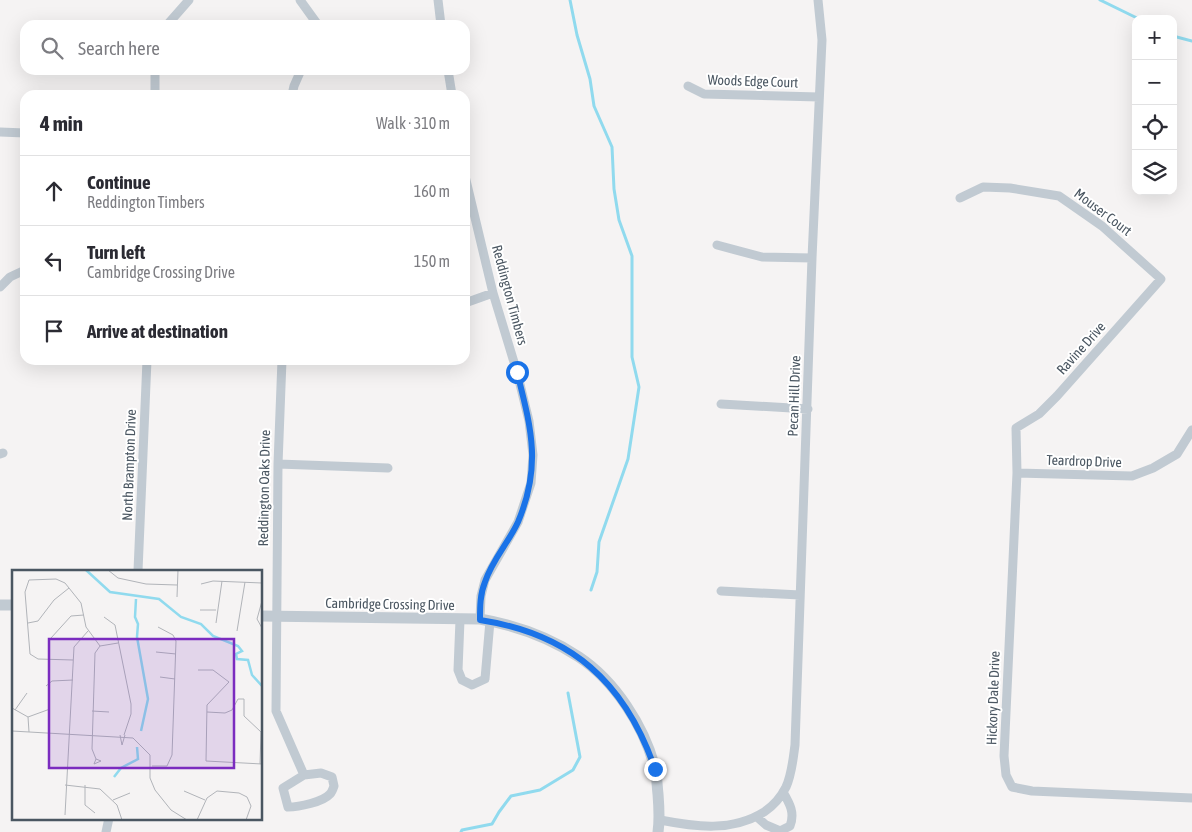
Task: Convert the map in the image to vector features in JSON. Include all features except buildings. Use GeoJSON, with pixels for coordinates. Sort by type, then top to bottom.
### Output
{"type":"FeatureCollection","features":[{"type":"Feature","properties":{"kind":"street"},"geometry":{"type":"LineString","coordinates":[[172,20],[190,0]]}},
{"type":"Feature","properties":{"kind":"street"},"geometry":{"type":"LineString","coordinates":[[300,0],[314,20]]}},
{"type":"Feature","properties":{"kind":"street"},"geometry":{"type":"LineString","coordinates":[[438,0],[439,20]]}},
{"type":"Feature","properties":{"kind":"street","name":"Pecan Hill Drive"},"geometry":{"type":"LineString","coordinates":[[660,820],[695,827],[712,828],[730,827],[757,818],[773,806],[783,792],[787,786],[792,767],[795,745],[812,258],[822,40],[818,0]]}},
{"type":"Feature","properties":{"kind":"street"},"geometry":{"type":"LineString","coordinates":[[155,75],[155,90]]}},
{"type":"Feature","properties":{"kind":"street"},"geometry":{"type":"LineString","coordinates":[[293,90],[299,75]]}},
{"type":"Feature","properties":{"kind":"street"},"geometry":{"type":"LineString","coordinates":[[449,75],[451,90]]}},
{"type":"Feature","properties":{"kind":"street","name":"Woods Edge Court"},"geometry":{"type":"LineString","coordinates":[[688,86],[704,94],[819,97]]}},
{"type":"Feature","properties":{"kind":"street"},"geometry":{"type":"LineString","coordinates":[[0,132],[20,133]]}},
{"type":"Feature","properties":{"kind":"street","name":"Mouser Court"},"geometry":{"type":"LineString","coordinates":[[960,198],[983,187],[1010,188],[1059,196],[1102,226],[1161,279]]}},
{"type":"Feature","properties":{"kind":"street","name":"Reddington Timbers"},"geometry":{"type":"LineString","coordinates":[[460,620],[458,670],[462,680],[472,685],[485,679],[485,620],[481,596],[485,580],[518,522],[531,483],[533,455],[527,413],[492,293],[470,198]]}},
{"type":"Feature","properties":{"kind":"street"},"geometry":{"type":"LineString","coordinates":[[717,245],[762,257],[812,258]]}},
{"type":"Feature","properties":{"kind":"street"},"geometry":{"type":"LineString","coordinates":[[0,286],[10,277],[20,272]]}},
{"type":"Feature","properties":{"kind":"street","name":"Ravine Drive"},"geometry":{"type":"LineString","coordinates":[[1016,428],[1039,414],[1057,396],[1161,279]]}},
{"type":"Feature","properties":{"kind":"street"},"geometry":{"type":"LineString","coordinates":[[470,301],[492,293]]}},
{"type":"Feature","properties":{"kind":"street","name":"North Brampton Drive"},"geometry":{"type":"LineString","coordinates":[[138,570],[147,365]]}},
{"type":"Feature","properties":{"kind":"street","name":"Reddington Oaks Drive"},"geometry":{"type":"LineString","coordinates":[[282,365],[278,464],[276,711],[304,775]]}},
{"type":"Feature","properties":{"kind":"street"},"geometry":{"type":"LineString","coordinates":[[721,404],[808,409]]}},
{"type":"Feature","properties":{"kind":"street","name":"Hickory Dale Drive"},"geometry":{"type":"LineString","coordinates":[[1016,428],[1017,473],[1004,756],[1006,775],[1012,786],[1032,791],[1192,798]]}},
{"type":"Feature","properties":{"kind":"street","name":"Teardrop Drive"},"geometry":{"type":"LineString","coordinates":[[1017,473],[1132,476],[1153,468],[1177,454],[1192,430]]}},
{"type":"Feature","properties":{"kind":"street"},"geometry":{"type":"LineString","coordinates":[[278,464],[388,468]]}},
{"type":"Feature","properties":{"kind":"street"},"geometry":{"type":"LineString","coordinates":[[721,591],[800,595]]}},
{"type":"Feature","properties":{"kind":"street","name":"Cambridge Crossing Drive"},"geometry":{"type":"LineString","coordinates":[[262,616],[485,620],[511,625],[578,656],[614,690],[627,708],[647,747],[655,769],[660,820],[658,832]]}},
{"type":"Feature","properties":{"kind":"street"},"geometry":{"type":"LineString","coordinates":[[321,773],[332,777],[334,786],[330,795],[301,807],[288,807],[283,788],[304,775],[321,773]]}},
{"type":"Feature","properties":{"kind":"street"},"geometry":{"type":"LineString","coordinates":[[757,818],[766,825],[780,831],[790,826],[793,818],[783,792]]}},
{"type":"Feature","properties":{"kind":"waterway"},"geometry":{"type":"LineString","coordinates":[[570,0],[577,35],[590,79],[594,106],[612,147],[614,189],[619,220],[632,256],[632,357],[639,387],[628,459],[599,542],[597,572],[591,590]]}},
{"type":"Feature","properties":{"kind":"waterway"},"geometry":{"type":"LineString","coordinates":[[1100,0],[1132,16]]}},
{"type":"Feature","properties":{"kind":"waterway"},"geometry":{"type":"LineString","coordinates":[[1177,37],[1192,41]]}},
{"type":"Feature","properties":{"kind":"waterway"},"geometry":{"type":"LineString","coordinates":[[461,832],[462,830],[492,824],[511,796],[540,790],[573,770],[580,757],[568,693]]}},
{"type":"Feature","properties":{"kind":"route"},"geometry":{"type":"LineString","coordinates":[[517,372],[529,421],[533,455],[531,483],[518,522],[485,580],[481,596],[480,620],[511,625],[544,639],[578,656],[596,671],[614,690],[627,708],[647,747],[655,769]]}}]}
